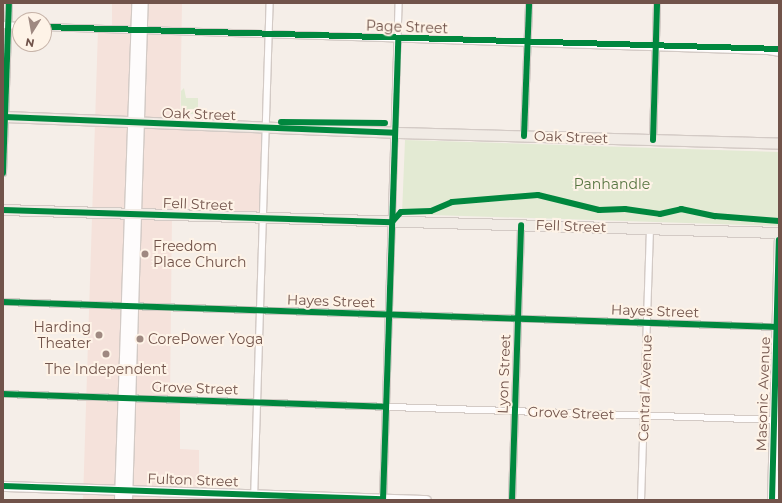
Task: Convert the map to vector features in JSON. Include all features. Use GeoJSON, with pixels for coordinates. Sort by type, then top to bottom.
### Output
{"type":"FeatureCollection","features":[{"type":"Feature","properties":{"kind":"main road"},"geometry":{"type":"LineString","coordinates":[[136,3],[139,30]]}},
{"type":"Feature","properties":{"kind":"main road"},"geometry":{"type":"LineString","coordinates":[[119,500],[123,490],[135,123],[139,30],[143,3]]}},
{"type":"Feature","properties":{"kind":"main road","name":"Oak Street"},"geometry":{"type":"LineString","coordinates":[[4,117],[395,133],[779,144]]}},
{"type":"Feature","properties":{"kind":"main road","name":"Fell Street"},"geometry":{"type":"LineString","coordinates":[[3,210],[779,233]]}},
{"type":"Feature","properties":{"kind":"main road","name":"Masonic Avenue"},"geometry":{"type":"LineString","coordinates":[[772,500],[777,420],[779,240]]}},
{"type":"Feature","properties":{"kind":"main road"},"geometry":{"type":"LineString","coordinates":[[778,500],[779,474]]}},
{"type":"Feature","properties":{"kind":"main road","name":"Fulton Street"},"geometry":{"type":"LineString","coordinates":[[3,486],[123,490],[254,497],[426,500]]}},
{"type":"Feature","properties":{"kind":"main road"},"geometry":{"type":"LineString","coordinates":[[123,490],[127,500]]}},
{"type":"Feature","properties":{"kind":"street"},"geometry":{"type":"LineString","coordinates":[[3,173],[5,25],[8,3]]}},
{"type":"Feature","properties":{"kind":"street"},"geometry":{"type":"LineString","coordinates":[[254,497],[270,3]]}},
{"type":"Feature","properties":{"kind":"street"},"geometry":{"type":"LineString","coordinates":[[383,499],[399,3]]}},
{"type":"Feature","properties":{"kind":"street"},"geometry":{"type":"LineString","coordinates":[[524,136],[528,3]]}},
{"type":"Feature","properties":{"kind":"street"},"geometry":{"type":"LineString","coordinates":[[653,140],[657,3]]}},
{"type":"Feature","properties":{"kind":"street","name":"Page Street"},"geometry":{"type":"LineString","coordinates":[[52,27],[656,47],[768,51],[779,53]]}},
{"type":"Feature","properties":{"kind":"street","name":"Lyon Street"},"geometry":{"type":"LineString","coordinates":[[512,500],[521,225]]}},
{"type":"Feature","properties":{"kind":"street","name":"Central Avenue"},"geometry":{"type":"LineString","coordinates":[[641,500],[650,229]]}},
{"type":"Feature","properties":{"kind":"street","name":"Hayes Street"},"geometry":{"type":"LineString","coordinates":[[3,302],[778,327]]}},
{"type":"Feature","properties":{"kind":"street","name":"Grove Street"},"geometry":{"type":"LineString","coordinates":[[3,394],[777,420]]}},
{"type":"Feature","properties":{"kind":"shaded area"},"geometry":{"type":"Polygon","coordinates":[[[112,3],[182,3],[180,125],[266,128],[263,218],[172,216],[170,399],[180,400],[180,449],[199,450],[199,492],[161,492],[161,500],[83,500],[98,29],[112,29],[112,3]]]}},
{"type":"Feature","properties":{"kind":"green space"},"geometry":{"type":"Polygon","coordinates":[[[184,88],[186,98],[198,98],[198,114],[181,114],[181,91],[184,88]]]}},
{"type":"Feature","properties":{"kind":"green space","name":"Panhandle"},"geometry":{"type":"Polygon","coordinates":[[[405,140],[779,152],[779,226],[402,214],[405,140]]]}},
{"type":"Feature","properties":{"kind":"cycle path"},"geometry":{"type":"LineString","coordinates":[[3,173],[9,3]]}},
{"type":"Feature","properties":{"kind":"cycle path"},"geometry":{"type":"LineString","coordinates":[[524,136],[529,3]]}},
{"type":"Feature","properties":{"kind":"cycle path"},"geometry":{"type":"LineString","coordinates":[[653,140],[657,3]]}},
{"type":"Feature","properties":{"kind":"cycle path"},"geometry":{"type":"LineString","coordinates":[[52,27],[779,49]]}},
{"type":"Feature","properties":{"kind":"cycle path"},"geometry":{"type":"LineString","coordinates":[[383,500],[398,38]]}},
{"type":"Feature","properties":{"kind":"cycle path"},"geometry":{"type":"LineString","coordinates":[[5,117],[395,133]]}},
{"type":"Feature","properties":{"kind":"cycle path"},"geometry":{"type":"LineString","coordinates":[[281,122],[385,123]]}},
{"type":"Feature","properties":{"kind":"cycle path"},"geometry":{"type":"LineString","coordinates":[[392,222],[401,212],[431,211],[452,202],[538,195],[599,210],[625,209],[660,214],[681,209],[715,216],[779,221]]}},
{"type":"Feature","properties":{"kind":"cycle path"},"geometry":{"type":"LineString","coordinates":[[3,210],[392,222]]}},
{"type":"Feature","properties":{"kind":"cycle path"},"geometry":{"type":"LineString","coordinates":[[512,500],[521,225]]}},
{"type":"Feature","properties":{"kind":"cycle path"},"geometry":{"type":"LineString","coordinates":[[772,500],[779,240]]}},
{"type":"Feature","properties":{"kind":"cycle path"},"geometry":{"type":"LineString","coordinates":[[3,302],[779,327]]}},
{"type":"Feature","properties":{"kind":"cycle path"},"geometry":{"type":"LineString","coordinates":[[3,394],[386,407]]}},
{"type":"Feature","properties":{"kind":"cycle path"},"geometry":{"type":"LineString","coordinates":[[3,486],[383,499]]}},
{"type":"Feature","properties":{"kind":"place","name":"Freedom Place Church"},"geometry":{"type":"Point","coordinates":[145,254]}},
{"type":"Feature","properties":{"kind":"place","name":"Harding Theater"},"geometry":{"type":"Point","coordinates":[99,335]}},
{"type":"Feature","properties":{"kind":"place","name":"CorePower Yoga"},"geometry":{"type":"Point","coordinates":[140,339]}},
{"type":"Feature","properties":{"kind":"place","name":"The Independent"},"geometry":{"type":"Point","coordinates":[106,354]}}]}
